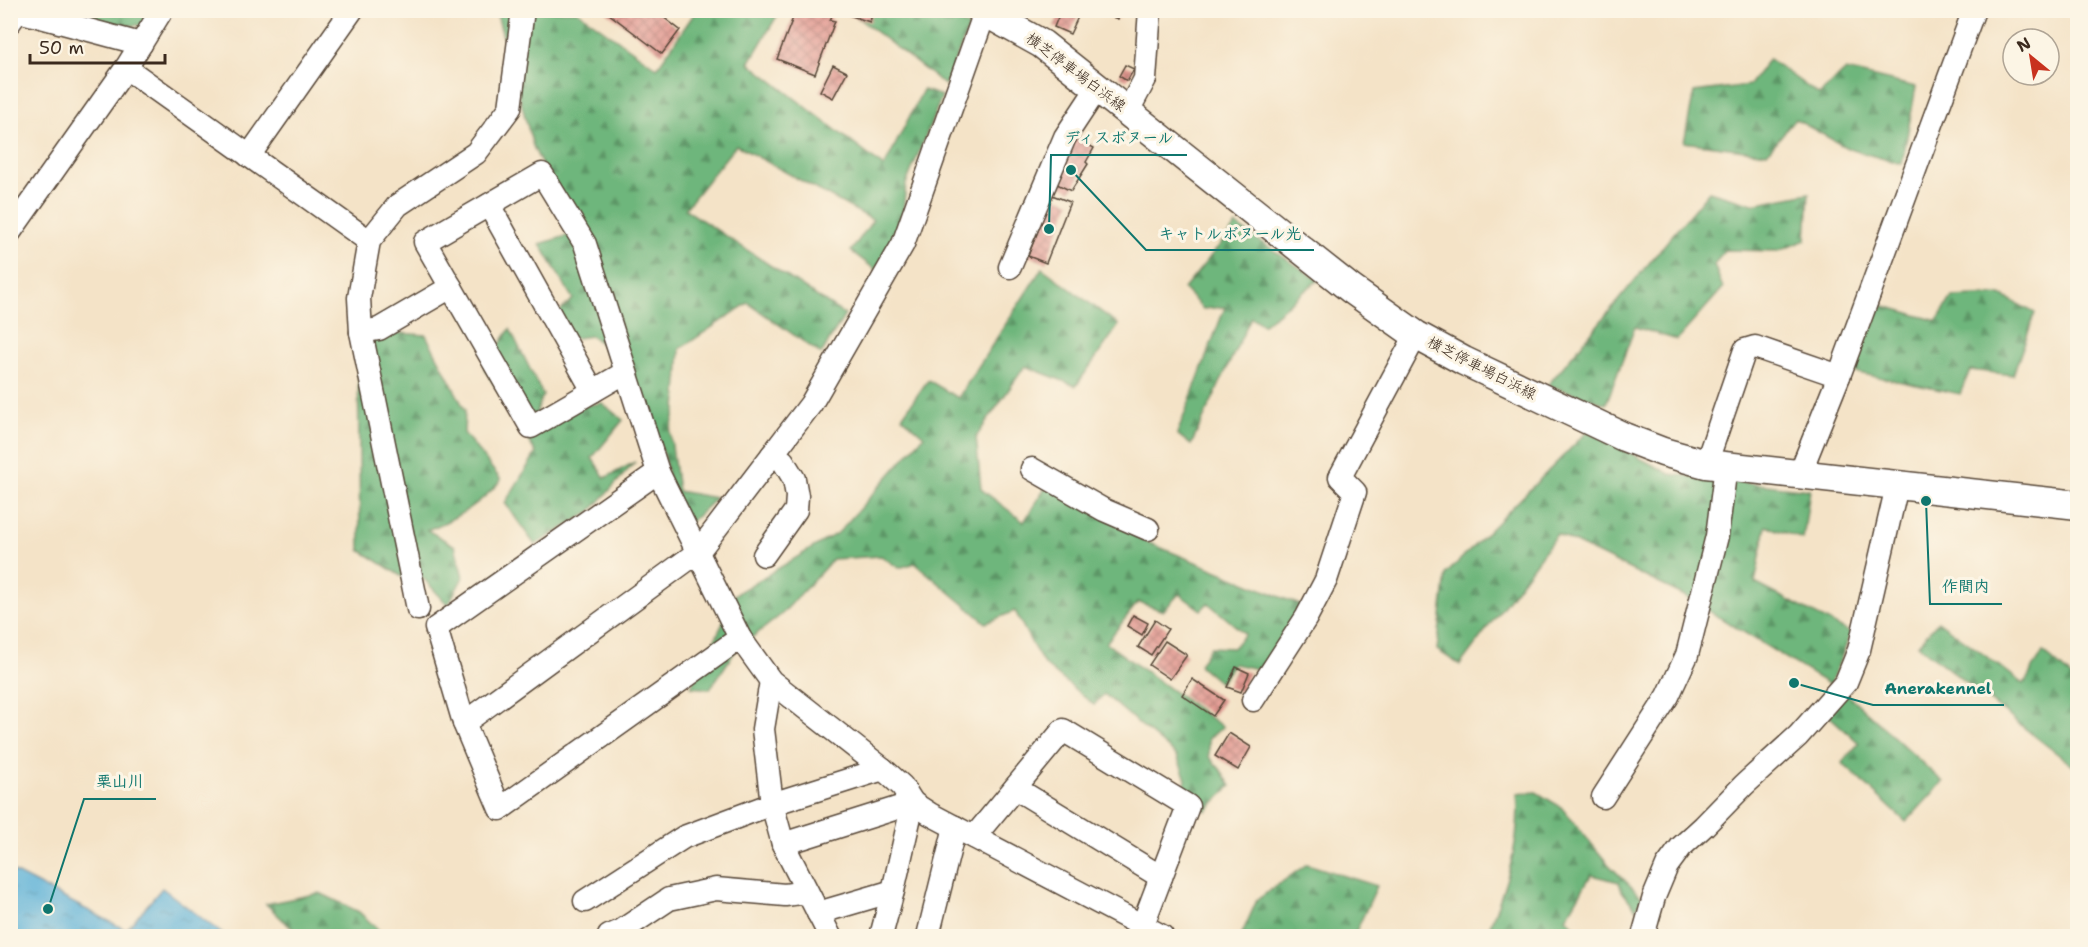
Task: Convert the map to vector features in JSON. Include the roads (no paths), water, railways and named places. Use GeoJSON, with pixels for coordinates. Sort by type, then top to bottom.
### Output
{"type":"FeatureCollection","features":[{"type":"Feature","properties":{"kind":"main road","name":"横芝停車場白浜線"},"geometry":{"type":"LineString","coordinates":[[983,11],[1042,44],[1351,289],[1416,335],[1464,361],[1624,436],[1663,452],[1716,465],[2078,505]]}},
{"type":"Feature","properties":{"kind":"street"},"geometry":{"type":"LineString","coordinates":[[10,232],[126,68],[162,10]]}},
{"type":"Feature","properties":{"kind":"street"},"geometry":{"type":"LineString","coordinates":[[249,156],[352,10]]}},
{"type":"Feature","properties":{"kind":"street"},"geometry":{"type":"LineString","coordinates":[[418,609],[361,332],[359,298],[369,241],[398,205],[476,153],[510,108],[523,10]]}},
{"type":"Feature","properties":{"kind":"street"},"geometry":{"type":"LineString","coordinates":[[1128,111],[1145,79],[1150,10]]}},
{"type":"Feature","properties":{"kind":"street"},"geometry":{"type":"LineString","coordinates":[[1800,473],[1839,376],[1974,10]]}},
{"type":"Feature","properties":{"kind":"street"},"geometry":{"type":"LineString","coordinates":[[10,22],[18,11],[141,44]]}},
{"type":"Feature","properties":{"kind":"street"},"geometry":{"type":"LineString","coordinates":[[464,723],[698,552],[811,404],[903,244],[983,11]]}},
{"type":"Feature","properties":{"kind":"street"},"geometry":{"type":"LineString","coordinates":[[126,68],[369,241]]}},
{"type":"Feature","properties":{"kind":"street"},"geometry":{"type":"LineString","coordinates":[[1010,267],[1065,137],[1098,87]]}},
{"type":"Feature","properties":{"kind":"street"},"geometry":{"type":"LineString","coordinates":[[626,372],[531,427],[425,242],[542,174],[585,244],[626,372],[658,472],[740,638],[771,681],[883,769],[902,786],[913,803],[965,832],[1152,932],[1161,877],[1188,806],[1063,730],[1015,788],[965,832],[928,936]]}},
{"type":"Feature","properties":{"kind":"street"},"geometry":{"type":"LineString","coordinates":[[489,205],[593,391]]}},
{"type":"Feature","properties":{"kind":"street"},"geometry":{"type":"LineString","coordinates":[[361,332],[379,330],[451,287]]}},
{"type":"Feature","properties":{"kind":"street"},"geometry":{"type":"LineString","coordinates":[[1253,700],[1306,618],[1326,580],[1355,492],[1340,477],[1416,335]]}},
{"type":"Feature","properties":{"kind":"street"},"geometry":{"type":"LineString","coordinates":[[1603,797],[1668,696],[1687,655],[1717,536],[1716,465],[1745,350],[1755,347],[1839,376]]}},
{"type":"Feature","properties":{"kind":"street"},"geometry":{"type":"LineString","coordinates":[[764,555],[796,510],[797,496],[794,479],[783,461],[772,455]]}},
{"type":"Feature","properties":{"kind":"street"},"geometry":{"type":"LineString","coordinates":[[1032,469],[1104,510],[1149,529]]}},
{"type":"Feature","properties":{"kind":"street"},"geometry":{"type":"LineString","coordinates":[[658,472],[436,628],[464,723],[500,809],[740,638]]}},
{"type":"Feature","properties":{"kind":"street"},"geometry":{"type":"LineString","coordinates":[[1643,936],[1666,866],[1681,847],[1798,736],[1846,682],[1859,650],[1898,486]]}},
{"type":"Feature","properties":{"kind":"street"},"geometry":{"type":"LineString","coordinates":[[771,681],[763,729],[772,804],[783,844],[830,936]]}},
{"type":"Feature","properties":{"kind":"street"},"geometry":{"type":"LineString","coordinates":[[585,901],[684,837],[772,804],[883,769]]}},
{"type":"Feature","properties":{"kind":"street"},"geometry":{"type":"LineString","coordinates":[[1015,788],[1161,877]]}},
{"type":"Feature","properties":{"kind":"street"},"geometry":{"type":"LineString","coordinates":[[783,844],[913,803]]}},
{"type":"Feature","properties":{"kind":"street"},"geometry":{"type":"LineString","coordinates":[[881,936],[913,803]]}},
{"type":"Feature","properties":{"kind":"street"},"geometry":{"type":"LineString","coordinates":[[609,936],[669,899],[716,889],[785,895],[807,892]]}},
{"type":"Feature","properties":{"kind":"street"},"geometry":{"type":"LineString","coordinates":[[818,913],[893,891]]}},
{"type":"Feature","properties":{"kind":"water"},"geometry":{"type":"Polygon","coordinates":[[[10,870],[126,930],[162,888],[225,936],[11,936],[10,870]]]}},
{"type":"Feature","properties":{"kind":"place","name":"キャトルボヌール光"},"geometry":{"type":"Point","coordinates":[1071,170]}},
{"type":"Feature","properties":{"kind":"place","name":"ディスボヌール"},"geometry":{"type":"Point","coordinates":[1049,229]}},
{"type":"Feature","properties":{"kind":"place","name":"作間内"},"geometry":{"type":"Point","coordinates":[1926,501]}},
{"type":"Feature","properties":{"kind":"place","name":"Anerakennel"},"geometry":{"type":"Point","coordinates":[1794,683]}},
{"type":"Feature","properties":{"kind":"place","name":"栗山川"},"geometry":{"type":"Point","coordinates":[48,909]}}]}
